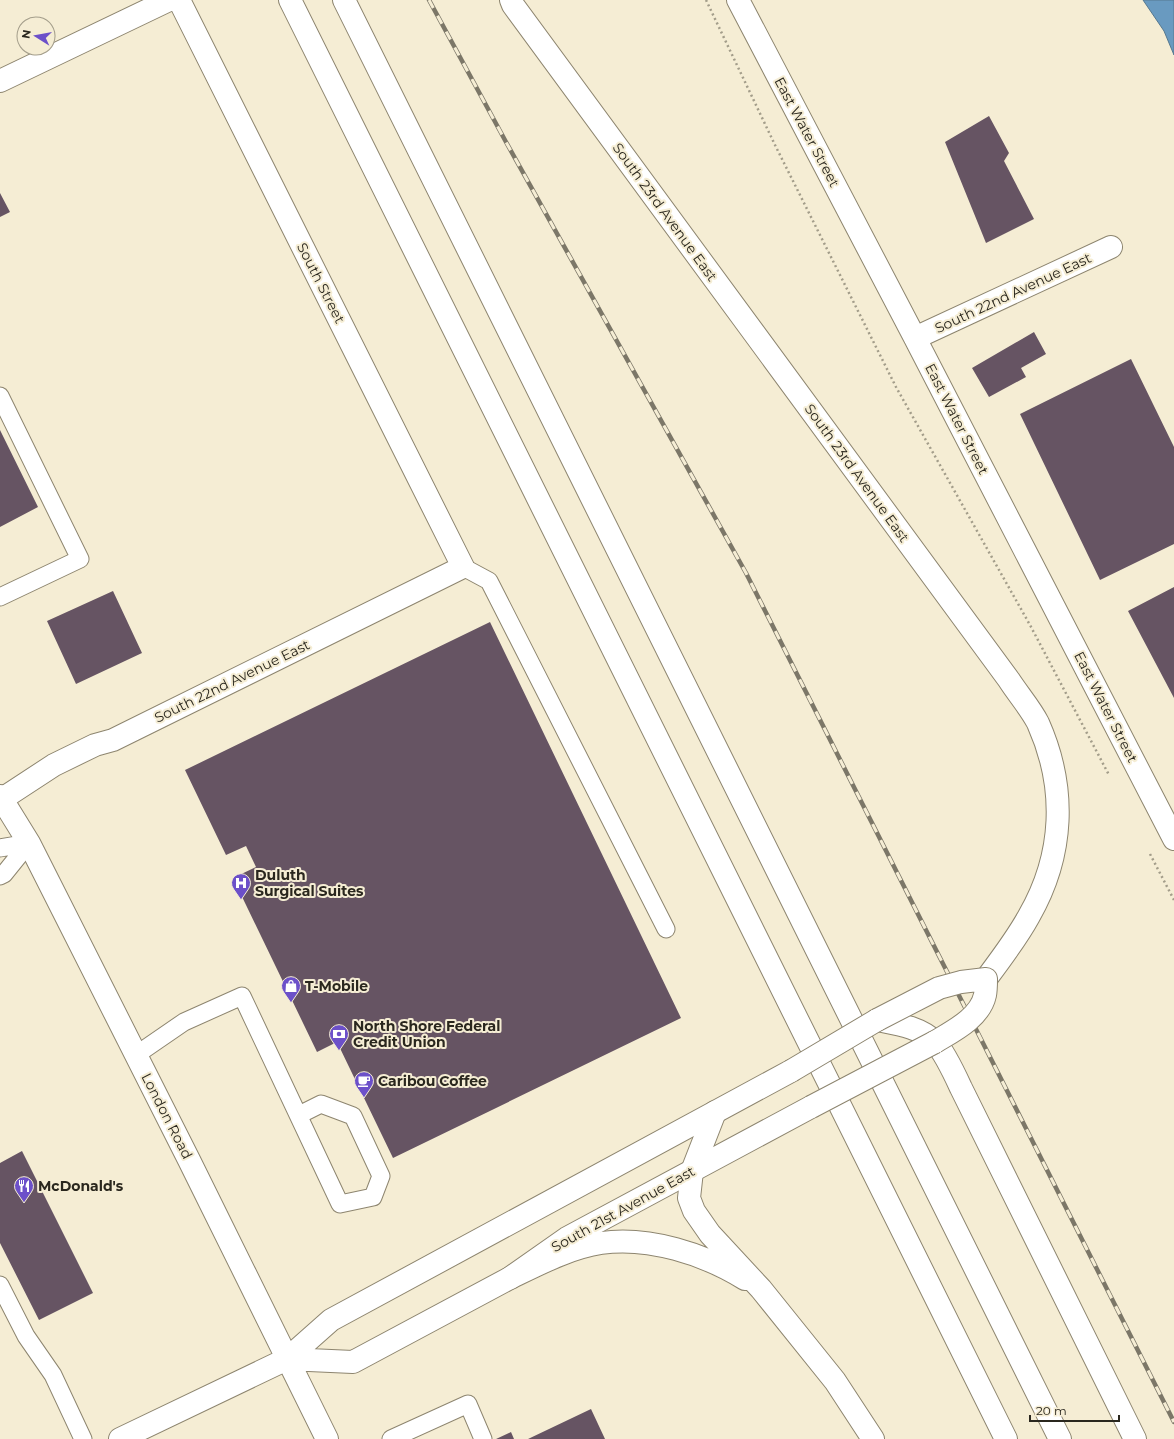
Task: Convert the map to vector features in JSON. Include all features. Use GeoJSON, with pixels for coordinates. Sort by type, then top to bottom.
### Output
{"type":"FeatureCollection","features":[{"type":"Feature","properties":{"kind":"main road"},"geometry":{"type":"LineString","coordinates":[[0,81],[169,0]]}},
{"type":"Feature","properties":{"kind":"main road","name":"South Street"},"geometry":{"type":"LineString","coordinates":[[179,0],[463,567]]}},
{"type":"Feature","properties":{"kind":"main road"},"geometry":{"type":"LineString","coordinates":[[290,0],[1006,1439]]}},
{"type":"Feature","properties":{"kind":"main road"},"geometry":{"type":"LineString","coordinates":[[344,0],[1060,1439]]}},
{"type":"Feature","properties":{"kind":"main road","name":"South 23rd Avenue East"},"geometry":{"type":"LineString","coordinates":[[511,0],[518,12],[1009,680],[1037,722],[1051,758],[1058,798],[1057,839],[1049,875],[1029,917],[986,979],[985,995],[980,1007],[973,1016],[935,1042]]}},
{"type":"Feature","properties":{"kind":"main road","name":"East Water Street"},"geometry":{"type":"LineString","coordinates":[[738,0],[915,338],[1174,839]]}},
{"type":"Feature","properties":{"kind":"main road","name":"South 22nd Avenue East"},"geometry":{"type":"LineString","coordinates":[[915,338],[1111,247]]}},
{"type":"Feature","properties":{"kind":"main road","name":"South 22nd Avenue East"},"geometry":{"type":"LineString","coordinates":[[1,797],[54,765],[95,746],[114,740],[463,567]]}},
{"type":"Feature","properties":{"kind":"main road","name":"London Road"},"geometry":{"type":"LineString","coordinates":[[1,797],[29,843],[189,1160],[286,1359],[327,1439]]}},
{"type":"Feature","properties":{"kind":"main road"},"geometry":{"type":"LineString","coordinates":[[878,1020],[939,988],[961,982],[986,979]]}},
{"type":"Feature","properties":{"kind":"main road"},"geometry":{"type":"LineString","coordinates":[[878,1020],[908,1026],[935,1042],[961,1088],[1135,1439]]}},
{"type":"Feature","properties":{"kind":"main road","name":"South 21st Avenue East"},"geometry":{"type":"LineString","coordinates":[[120,1439],[286,1359],[331,1320],[715,1112],[878,1020]]}},
{"type":"Feature","properties":{"kind":"main road","name":"South 21st Avenue East"},"geometry":{"type":"LineString","coordinates":[[286,1359],[353,1362],[510,1278],[567,1238],[935,1042]]}},
{"type":"Feature","properties":{"kind":"main road"},"geometry":{"type":"LineString","coordinates":[[715,1112],[692,1171],[689,1198],[694,1211],[710,1234],[761,1289],[835,1381],[873,1439]]}},
{"type":"Feature","properties":{"kind":"main road"},"geometry":{"type":"LineString","coordinates":[[510,1278],[572,1250],[601,1243],[629,1242],[659,1246],[698,1257],[739,1275],[761,1289]]}},
{"type":"Feature","properties":{"kind":"lane"},"geometry":{"type":"LineString","coordinates":[[0,396],[80,559],[0,597]]}},
{"type":"Feature","properties":{"kind":"lane"},"geometry":{"type":"LineString","coordinates":[[463,567],[489,580],[666,929]]}},
{"type":"Feature","properties":{"kind":"lane"},"geometry":{"type":"LineString","coordinates":[[0,848],[29,843]]}},
{"type":"Feature","properties":{"kind":"lane"},"geometry":{"type":"LineString","coordinates":[[0,876],[4,874],[29,843]]}},
{"type":"Feature","properties":{"kind":"lane"},"geometry":{"type":"LineString","coordinates":[[136,1055],[184,1022],[242,996],[298,1115],[340,1204],[373,1197],[381,1176],[353,1116],[321,1104],[298,1115]]}},
{"type":"Feature","properties":{"kind":"lane"},"geometry":{"type":"LineString","coordinates":[[0,1285],[26,1336],[53,1375],[83,1439]]}},
{"type":"Feature","properties":{"kind":"lane"},"geometry":{"type":"LineString","coordinates":[[391,1439],[468,1404],[483,1439]]}},
{"type":"Feature","properties":{"kind":"path"},"geometry":{"type":"LineString","coordinates":[[706,0],[775,145],[896,387],[1030,625],[1111,780]]}},
{"type":"Feature","properties":{"kind":"path"},"geometry":{"type":"LineString","coordinates":[[1148,851],[1174,900]]}},
{"type":"Feature","properties":{"kind":"water"},"geometry":{"type":"Polygon","coordinates":[[[1143,0],[1174,0],[1174,55],[1164,31],[1143,0]]]}},
{"type":"Feature","properties":{"kind":"building"},"geometry":{"type":"Polygon","coordinates":[[[989,116],[1009,153],[1004,161],[1034,219],[986,243],[945,142],[989,116]]]}},
{"type":"Feature","properties":{"kind":"building"},"geometry":{"type":"Polygon","coordinates":[[[0,193],[10,212],[0,217],[0,193]]]}},
{"type":"Feature","properties":{"kind":"building"},"geometry":{"type":"Polygon","coordinates":[[[1034,332],[1046,354],[1021,368],[1026,377],[989,397],[972,368],[1034,332]]]}},
{"type":"Feature","properties":{"kind":"building"},"geometry":{"type":"Polygon","coordinates":[[[1131,359],[1174,447],[1174,544],[1100,580],[1020,414],[1131,359]]]}},
{"type":"Feature","properties":{"kind":"building"},"geometry":{"type":"Polygon","coordinates":[[[0,430],[38,507],[0,527],[0,430]]]}},
{"type":"Feature","properties":{"kind":"building"},"geometry":{"type":"Polygon","coordinates":[[[1174,587],[1174,698],[1128,611],[1174,587]]]}},
{"type":"Feature","properties":{"kind":"building"},"geometry":{"type":"Polygon","coordinates":[[[113,591],[142,653],[76,684],[47,621],[113,591]]]}},
{"type":"Feature","properties":{"kind":"building"},"geometry":{"type":"Polygon","coordinates":[[[490,622],[681,1018],[393,1158],[337,1042],[317,1052],[233,878],[256,867],[246,846],[226,855],[185,770],[490,622]]]}},
{"type":"Feature","properties":{"kind":"building","name":"McDonald's"},"geometry":{"type":"Polygon","coordinates":[[[22,1151],[93,1293],[39,1320],[0,1243],[0,1163],[22,1151]]]}},
{"type":"Feature","properties":{"kind":"building"},"geometry":{"type":"Polygon","coordinates":[[[591,1409],[605,1439],[528,1439],[591,1409]]]}},
{"type":"Feature","properties":{"kind":"building"},"geometry":{"type":"Polygon","coordinates":[[[511,1432],[514,1439],[496,1439],[511,1432]]]}},
{"type":"Feature","properties":{"kind":"railway"},"geometry":{"type":"LineString","coordinates":[[429,0],[506,142],[746,573],[1174,1422]]}},
{"type":"Feature","properties":{"kind":"place","name":"Duluth Surgical Suites"},"geometry":{"type":"Point","coordinates":[241,900]}},
{"type":"Feature","properties":{"kind":"place","name":"T-Mobile"},"geometry":{"type":"Point","coordinates":[291,1003]}},
{"type":"Feature","properties":{"kind":"place","name":"North Shore Federal Credit Union"},"geometry":{"type":"Point","coordinates":[339,1051]}},
{"type":"Feature","properties":{"kind":"place","name":"Caribou Coffee"},"geometry":{"type":"Point","coordinates":[364,1098]}},
{"type":"Feature","properties":{"kind":"place","name":"McDonald's"},"geometry":{"type":"Point","coordinates":[24,1203]}}]}
